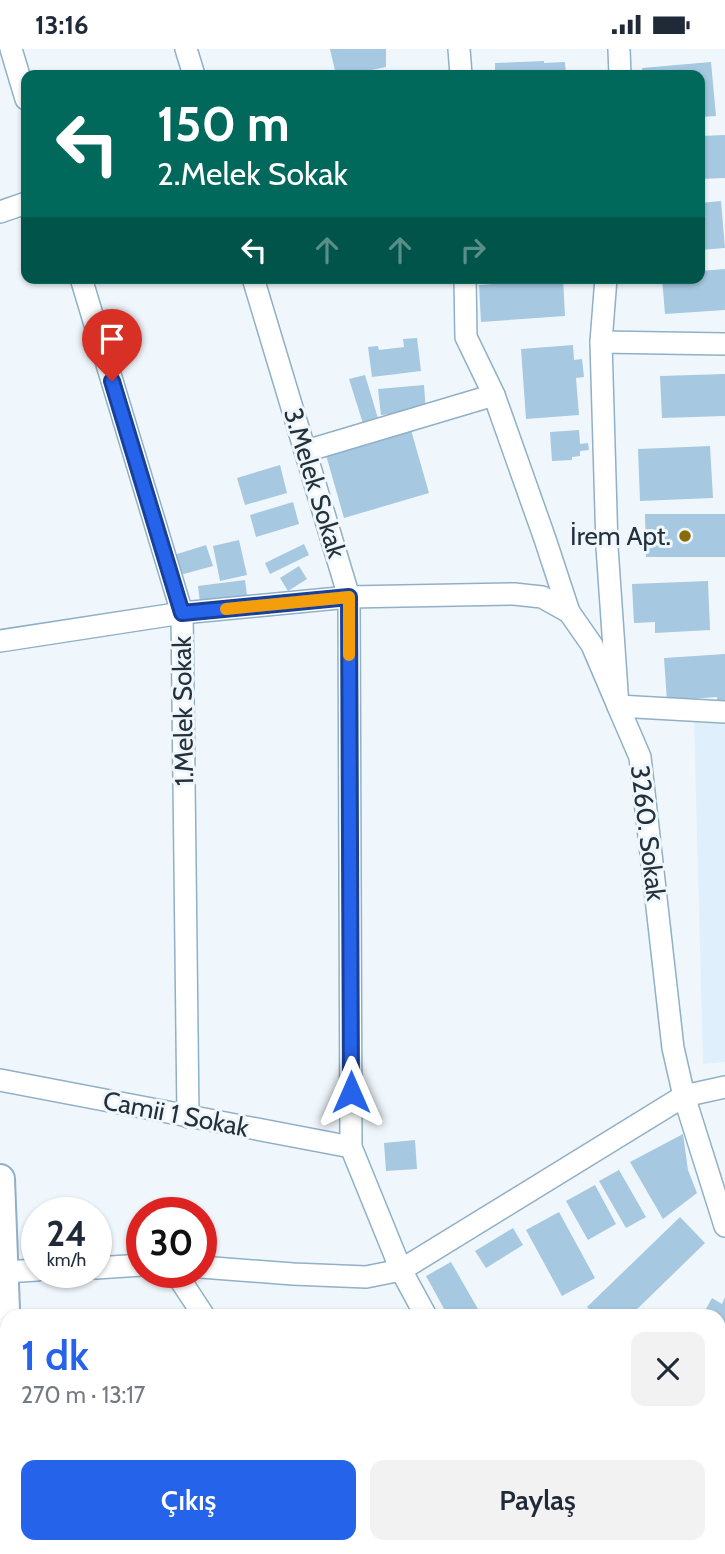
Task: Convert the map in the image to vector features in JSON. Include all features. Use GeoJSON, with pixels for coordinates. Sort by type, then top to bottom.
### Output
{"type":"FeatureCollection","features":[{"type":"Feature","properties":{"kind":"main road"},"geometry":{"type":"LineString","coordinates":[[0,1179],[5,1309]]}},
{"type":"Feature","properties":{"kind":"street"},"geometry":{"type":"LineString","coordinates":[[10,49],[21,83]]}},
{"type":"Feature","properties":{"kind":"street"},"geometry":{"type":"LineString","coordinates":[[186,49],[192,70]]}},
{"type":"Feature","properties":{"kind":"street"},"geometry":{"type":"LineString","coordinates":[[460,49],[461,70]]}},
{"type":"Feature","properties":{"kind":"street"},"geometry":{"type":"LineString","coordinates":[[618,49],[620,70]]}},
{"type":"Feature","properties":{"kind":"street"},"geometry":{"type":"LineString","coordinates":[[0,212],[21,205]]}},
{"type":"Feature","properties":{"kind":"street","name":"1.Melek Sokak"},"geometry":{"type":"LineString","coordinates":[[83,284],[182,613],[188,1117]]}},
{"type":"Feature","properties":{"kind":"street","name":"3.Melek Sokak"},"geometry":{"type":"LineString","coordinates":[[255,284],[349,597],[351,1147],[401,1270],[422,1309]]}},
{"type":"Feature","properties":{"kind":"street"},"geometry":{"type":"LineString","coordinates":[[465,284],[466,337],[494,395],[569,612],[592,645],[618,706],[725,712]]}},
{"type":"Feature","properties":{"kind":"street","name":"3260. Sokak"},"geometry":{"type":"LineString","coordinates":[[606,284],[601,342],[607,547],[618,706],[640,757],[673,1048],[684,1096],[725,1226]]}},
{"type":"Feature","properties":{"kind":"street"},"geometry":{"type":"LineString","coordinates":[[601,342],[725,344]]}},
{"type":"Feature","properties":{"kind":"street"},"geometry":{"type":"LineString","coordinates":[[306,451],[494,395]]}},
{"type":"Feature","properties":{"kind":"street"},"geometry":{"type":"LineString","coordinates":[[0,641],[182,613],[349,597],[514,594],[542,597],[569,612]]}},
{"type":"Feature","properties":{"kind":"street","name":"Camii 1 Sokak"},"geometry":{"type":"LineString","coordinates":[[0,1080],[351,1147]]}},
{"type":"Feature","properties":{"kind":"street"},"geometry":{"type":"LineString","coordinates":[[217,1268],[366,1276],[401,1270],[684,1096],[725,1087]]}},
{"type":"Feature","properties":{"kind":"street"},"geometry":{"type":"LineString","coordinates":[[4,1272],[21,1271]]}},
{"type":"Feature","properties":{"kind":"street"},"geometry":{"type":"LineString","coordinates":[[186,1288],[199,1309]]}},
{"type":"Feature","properties":{"kind":"shaded area"},"geometry":{"type":"Polygon","coordinates":[[[694,722],[725,724],[725,1062],[703,1064],[694,722]]]}},
{"type":"Feature","properties":{"kind":"building"},"geometry":{"type":"Polygon","coordinates":[[[330,49],[386,49],[386,67],[371,70],[335,70],[330,49]]]}},
{"type":"Feature","properties":{"kind":"building"},"geometry":{"type":"Polygon","coordinates":[[[565,62],[566,70],[495,70],[495,63],[565,62]]]}},
{"type":"Feature","properties":{"kind":"building"},"geometry":{"type":"Polygon","coordinates":[[[711,62],[716,116],[705,117],[705,70],[642,68],[711,62]]]}},
{"type":"Feature","properties":{"kind":"building"},"geometry":{"type":"Polygon","coordinates":[[[725,135],[725,178],[705,179],[705,136],[725,135]]]}},
{"type":"Feature","properties":{"kind":"building"},"geometry":{"type":"Polygon","coordinates":[[[721,201],[725,248],[705,250],[705,203],[721,201]]]}},
{"type":"Feature","properties":{"kind":"building"},"geometry":{"type":"Polygon","coordinates":[[[725,269],[725,310],[665,314],[662,284],[705,284],[705,271],[725,269]]]}},
{"type":"Feature","properties":{"kind":"building"},"geometry":{"type":"Polygon","coordinates":[[[563,284],[565,316],[481,322],[479,285],[563,284]]]}},
{"type":"Feature","properties":{"kind":"building"},"geometry":{"type":"Polygon","coordinates":[[[417,338],[421,371],[372,377],[368,347],[378,346],[379,350],[404,347],[403,339],[417,338]]]}},
{"type":"Feature","properties":{"kind":"building"},"geometry":{"type":"Polygon","coordinates":[[[573,345],[574,360],[582,359],[584,377],[576,378],[579,415],[526,419],[521,349],[573,345]]]}},
{"type":"Feature","properties":{"kind":"building"},"geometry":{"type":"Polygon","coordinates":[[[725,374],[725,416],[662,418],[660,376],[725,374]]]}},
{"type":"Feature","properties":{"kind":"building"},"geometry":{"type":"Polygon","coordinates":[[[365,375],[380,425],[365,430],[349,379],[365,375]]]}},
{"type":"Feature","properties":{"kind":"building"},"geometry":{"type":"Polygon","coordinates":[[[424,385],[426,411],[381,415],[378,389],[424,385]]]}},
{"type":"Feature","properties":{"kind":"building"},"geometry":{"type":"Polygon","coordinates":[[[411,430],[429,493],[344,518],[326,455],[411,430]]]}},
{"type":"Feature","properties":{"kind":"building"},"geometry":{"type":"Polygon","coordinates":[[[579,430],[580,444],[588,443],[589,450],[580,451],[580,456],[572,457],[572,460],[552,461],[550,432],[579,430]]]}},
{"type":"Feature","properties":{"kind":"building"},"geometry":{"type":"Polygon","coordinates":[[[710,446],[713,498],[640,501],[638,449],[710,446]]]}},
{"type":"Feature","properties":{"kind":"building"},"geometry":{"type":"Polygon","coordinates":[[[280,465],[287,493],[245,505],[237,478],[280,465]]]}},
{"type":"Feature","properties":{"kind":"building"},"geometry":{"type":"Polygon","coordinates":[[[293,502],[299,524],[256,537],[250,515],[293,502]]]}},
{"type":"Feature","properties":{"kind":"building","name":"İrem Apt."},"geometry":{"type":"Polygon","coordinates":[[[645,514],[725,514],[725,557],[646,557],[645,514]]]}},
{"type":"Feature","properties":{"kind":"building"},"geometry":{"type":"Polygon","coordinates":[[[239,540],[247,575],[220,581],[213,546],[239,540]]]}},
{"type":"Feature","properties":{"kind":"building"},"geometry":{"type":"Polygon","coordinates":[[[304,544],[309,555],[270,574],[265,563],[304,544]]]}},
{"type":"Feature","properties":{"kind":"building"},"geometry":{"type":"Polygon","coordinates":[[[206,545],[213,566],[180,575],[174,555],[206,545]]]}},
{"type":"Feature","properties":{"kind":"building"},"geometry":{"type":"Polygon","coordinates":[[[299,566],[307,579],[288,591],[280,578],[299,566]]]}},
{"type":"Feature","properties":{"kind":"building"},"geometry":{"type":"Polygon","coordinates":[[[245,580],[249,611],[202,618],[198,586],[245,580]]]}},
{"type":"Feature","properties":{"kind":"building"},"geometry":{"type":"Polygon","coordinates":[[[708,581],[710,630],[655,633],[655,622],[634,623],[632,584],[708,581]]]}},
{"type":"Feature","properties":{"kind":"building"},"geometry":{"type":"Polygon","coordinates":[[[725,654],[725,709],[718,709],[717,697],[667,701],[664,658],[725,654]]]}},
{"type":"Feature","properties":{"kind":"building"},"geometry":{"type":"Polygon","coordinates":[[[683,1134],[688,1170],[697,1193],[663,1219],[630,1162],[683,1134]]]}},
{"type":"Feature","properties":{"kind":"building"},"geometry":{"type":"Polygon","coordinates":[[[415,1140],[417,1169],[386,1171],[384,1143],[415,1140]]]}},
{"type":"Feature","properties":{"kind":"building"},"geometry":{"type":"Polygon","coordinates":[[[619,1170],[646,1217],[626,1228],[599,1181],[619,1170]]]}},
{"type":"Feature","properties":{"kind":"building"},"geometry":{"type":"Polygon","coordinates":[[[595,1185],[616,1224],[588,1240],[566,1201],[595,1185]]]}},
{"type":"Feature","properties":{"kind":"building"},"geometry":{"type":"Polygon","coordinates":[[[559,1212],[595,1278],[562,1296],[526,1230],[559,1212]]]}},
{"type":"Feature","properties":{"kind":"building"},"geometry":{"type":"Polygon","coordinates":[[[680,1217],[705,1243],[637,1309],[587,1307],[680,1217]]]}},
{"type":"Feature","properties":{"kind":"building"},"geometry":{"type":"Polygon","coordinates":[[[513,1228],[523,1245],[486,1268],[475,1251],[513,1228]]]}},
{"type":"Feature","properties":{"kind":"building"},"geometry":{"type":"Polygon","coordinates":[[[451,1262],[478,1309],[444,1309],[426,1276],[451,1262]]]}},
{"type":"Feature","properties":{"kind":"building"},"geometry":{"type":"Polygon","coordinates":[[[725,1297],[725,1309],[706,1309],[712,1298],[722,1304],[725,1297]]]}},
{"type":"Feature","properties":{"kind":"slow traffic"},"geometry":{"type":"LineString","coordinates":[[226,609],[349,597],[349,655]]}},
{"type":"Feature","properties":{"kind":"place","name":"İrem Apt."},"geometry":{"type":"Point","coordinates":[685,536]}},
{"type":"Feature","properties":{"kind":"route"},"geometry":{"type":"LineString","coordinates":[[112,381],[182,613],[349,597],[351,1092]]}}]}
